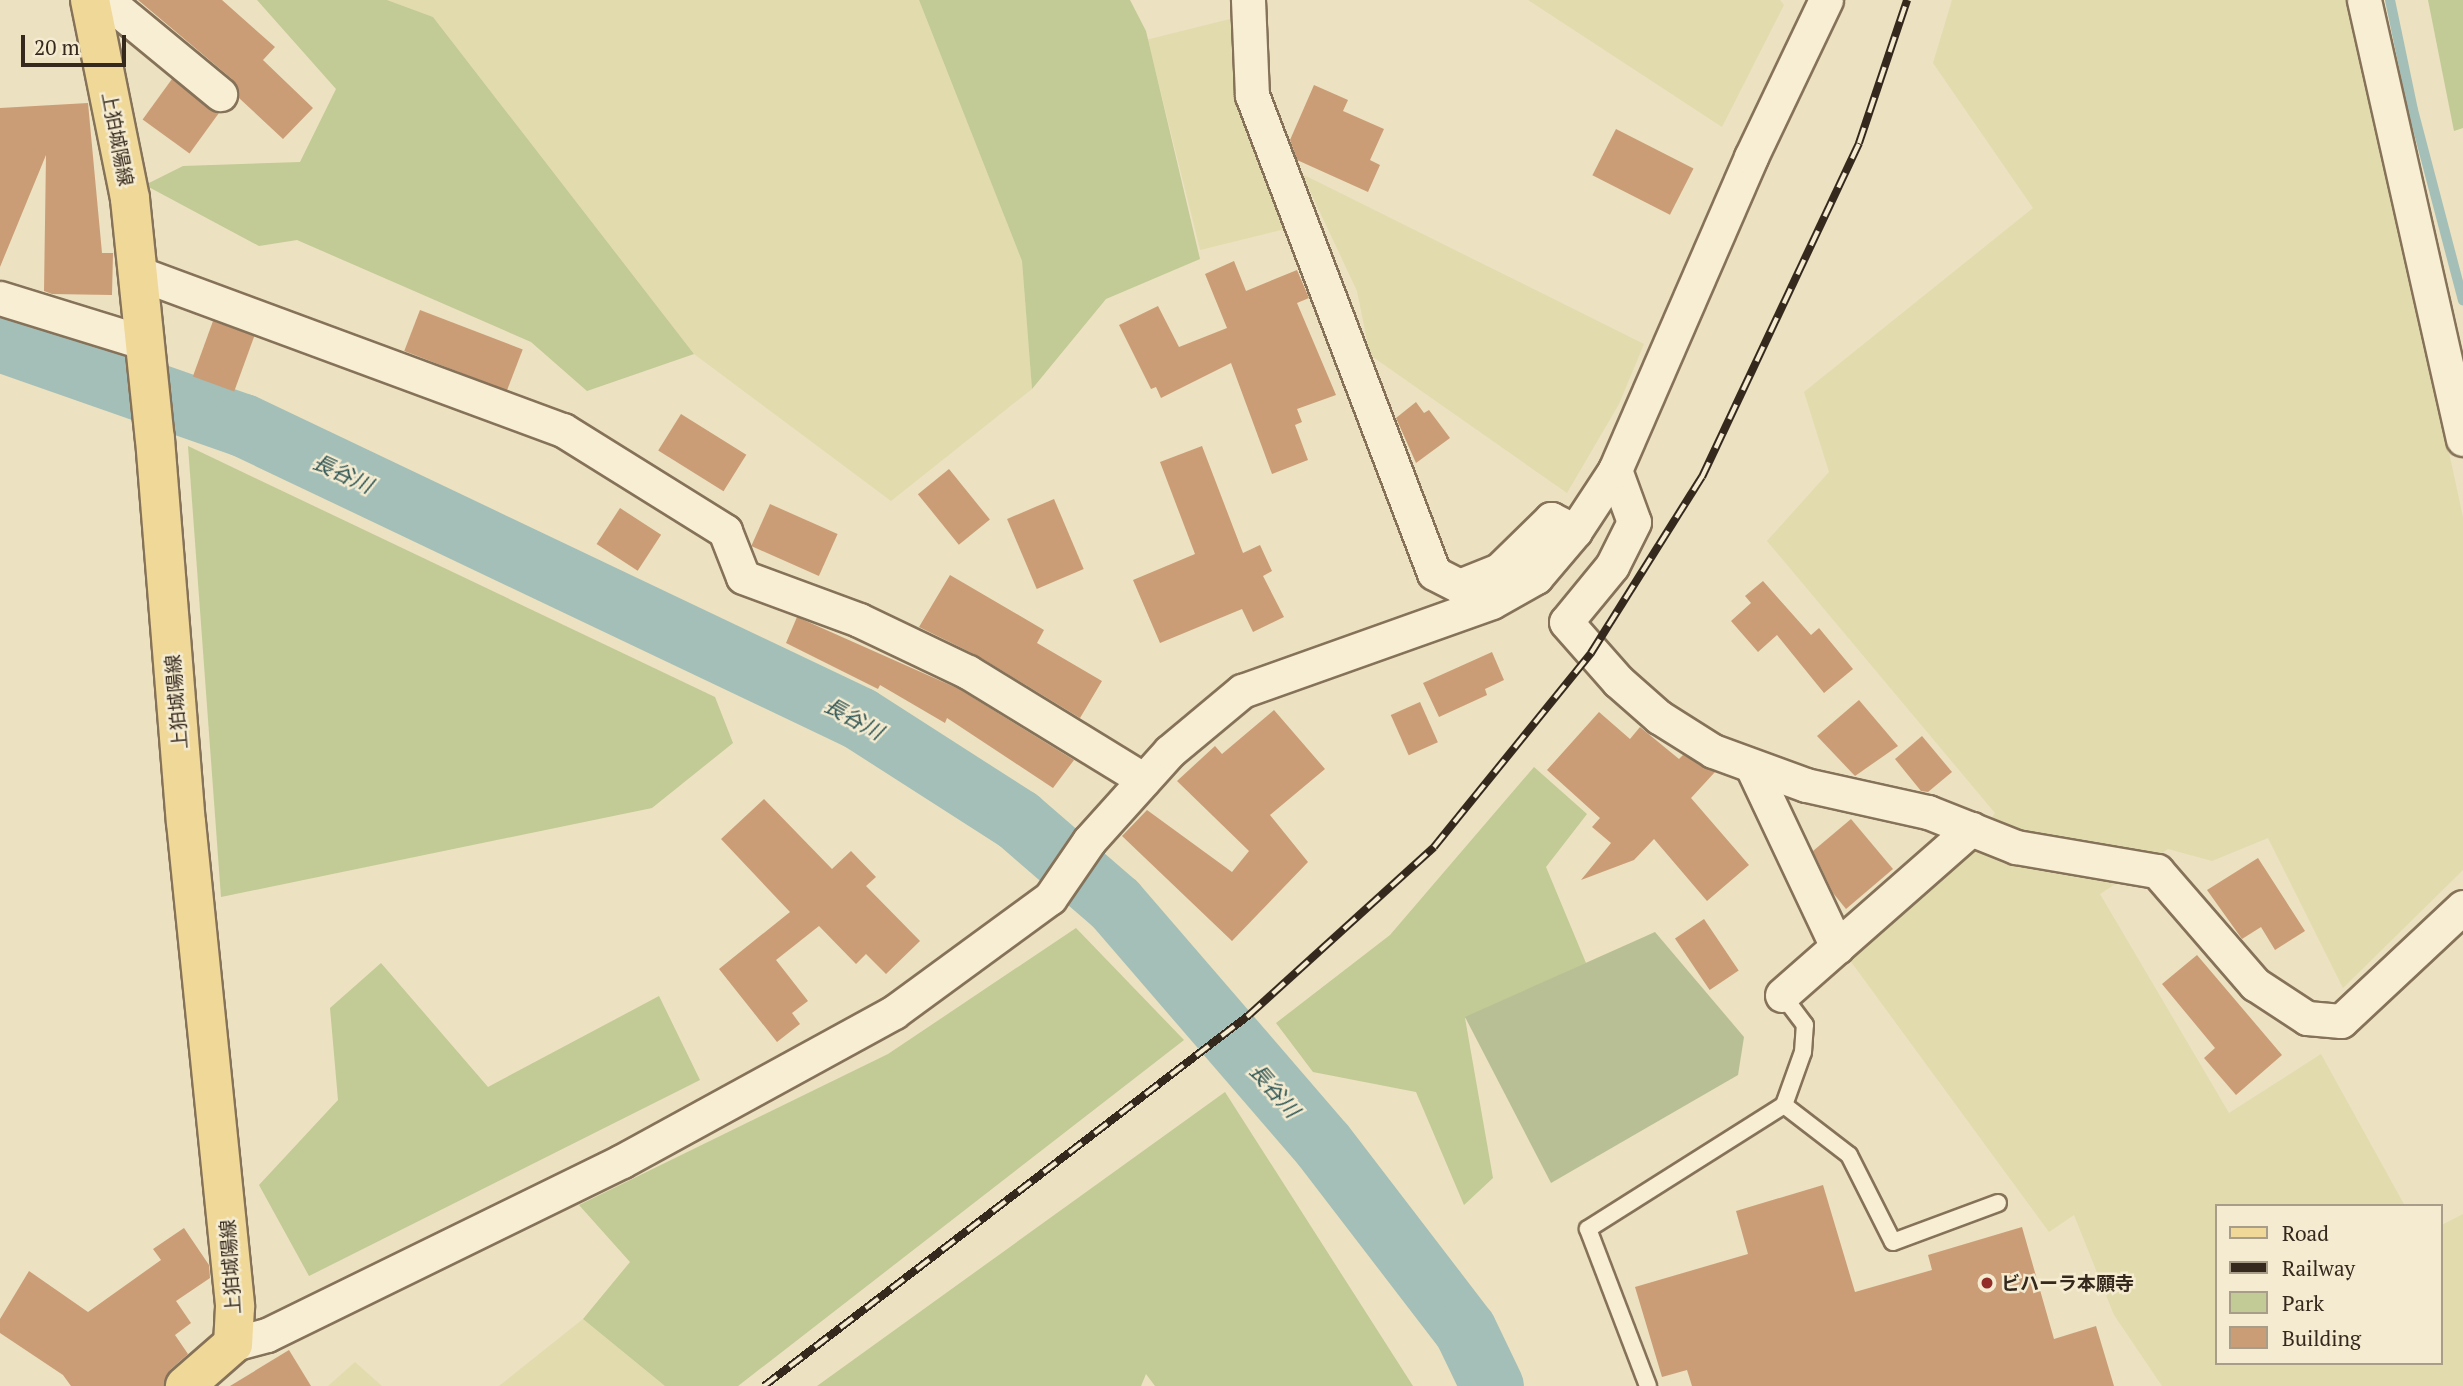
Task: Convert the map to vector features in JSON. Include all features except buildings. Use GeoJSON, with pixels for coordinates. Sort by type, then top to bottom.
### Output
{"type":"FeatureCollection","features":[{"type":"Feature","properties":{"kind":"main road","name":"上狛城陽線"},"geometry":{"type":"LineString","coordinates":[[90,0],[130,199],[147,356],[186,822],[235,1307],[233,1344]]}},
{"type":"Feature","properties":{"kind":"main road"},"geometry":{"type":"LineString","coordinates":[[195,1383],[233,1344]]}},
{"type":"Feature","properties":{"kind":"street"},"geometry":{"type":"LineString","coordinates":[[106,0],[220,94]]}},
{"type":"Feature","properties":{"kind":"street"},"geometry":{"type":"LineString","coordinates":[[1248,0],[1252,95],[1434,573],[1459,586],[1499,570],[1551,519],[1575,531]]}},
{"type":"Feature","properties":{"kind":"street"},"geometry":{"type":"LineString","coordinates":[[233,1344],[267,1335],[622,1161],[894,1012],[1050,898],[1089,841],[1170,751],[1242,691],[1492,602],[1536,577],[1575,531],[1615,470],[1751,157],[1826,0]]}},
{"type":"Feature","properties":{"kind":"street"},"geometry":{"type":"LineString","coordinates":[[2364,0],[2463,439]]}},
{"type":"Feature","properties":{"kind":"street"},"geometry":{"type":"LineString","coordinates":[[138,274],[563,430],[725,531],[743,578],[859,620],[968,672],[1144,780]]}},
{"type":"Feature","properties":{"kind":"street"},"geometry":{"type":"LineString","coordinates":[[0,298],[147,356]]}},
{"type":"Feature","properties":{"kind":"street"},"geometry":{"type":"LineString","coordinates":[[1615,470],[1634,522],[1612,566],[1566,622],[1618,681],[1659,717],[1713,751],[1753,769],[1928,812],[2016,847],[2157,872],[2255,984],[2307,1018],[2341,1021],[2463,907]]}},
{"type":"Feature","properties":{"kind":"street"},"geometry":{"type":"LineString","coordinates":[[1753,769],[1837,947]]}},
{"type":"Feature","properties":{"kind":"street"},"geometry":{"type":"LineString","coordinates":[[1782,995],[1971,829]]}},
{"type":"Feature","properties":{"kind":"lane"},"geometry":{"type":"LineString","coordinates":[[1648,1386],[1588,1229],[1784,1105],[1803,1052],[1805,1025],[1782,995]]}},
{"type":"Feature","properties":{"kind":"lane"},"geometry":{"type":"LineString","coordinates":[[1784,1105],[1849,1155],[1892,1242],[1998,1203]]}},
{"type":"Feature","properties":{"kind":"shaded area"},"geometry":{"type":"Polygon","coordinates":[[[387,0],[919,0],[1022,261],[1032,389],[891,501],[694,354],[433,17],[387,0]]]}},
{"type":"Feature","properties":{"kind":"shaded area"},"geometry":{"type":"Polygon","coordinates":[[[1528,0],[1780,0],[1784,5],[1722,127],[1528,0]]]}},
{"type":"Feature","properties":{"kind":"shaded area"},"geometry":{"type":"Polygon","coordinates":[[[1952,0],[2351,0],[2463,517],[2463,870],[2343,988],[2268,838],[2212,861],[2168,849],[2100,894],[2229,1113],[2321,1054],[2404,1204],[2214,1204],[2214,1365],[2442,1365],[2442,1225],[2463,1214],[2463,1386],[2162,1386],[2114,1315],[2074,1215],[2049,1232],[1849,959],[1974,845],[1995,813],[1767,541],[1829,472],[1804,392],[2033,208],[1933,63],[1952,0]]]}},
{"type":"Feature","properties":{"kind":"shaded area"},"geometry":{"type":"Polygon","coordinates":[[[1234,18],[1286,229],[1200,250],[1148,40],[1234,18]]]}},
{"type":"Feature","properties":{"kind":"shaded area"},"geometry":{"type":"Polygon","coordinates":[[[1302,174],[1644,344],[1619,404],[1567,493],[1370,355],[1357,291],[1302,174]]]}},
{"type":"Feature","properties":{"kind":"shaded area"},"geometry":{"type":"Polygon","coordinates":[[[583,1319],[665,1386],[499,1386],[583,1319]]]}},
{"type":"Feature","properties":{"kind":"shaded area"},"geometry":{"type":"Polygon","coordinates":[[[355,1362],[382,1386],[328,1386],[355,1362]]]}},
{"type":"Feature","properties":{"kind":"green space"},"geometry":{"type":"Polygon","coordinates":[[[257,0],[387,0],[433,17],[694,354],[587,391],[531,342],[297,240],[259,246],[145,185],[183,166],[300,162],[336,89],[257,0]]]}},
{"type":"Feature","properties":{"kind":"green space"},"geometry":{"type":"Polygon","coordinates":[[[919,0],[1130,0],[1146,31],[1200,259],[1106,299],[1032,389],[1022,261],[919,0]]]}},
{"type":"Feature","properties":{"kind":"green space"},"geometry":{"type":"Polygon","coordinates":[[[2428,0],[2463,0],[2463,128],[2454,131],[2428,0]]]}},
{"type":"Feature","properties":{"kind":"green space"},"geometry":{"type":"Polygon","coordinates":[[[188,446],[715,697],[733,743],[652,808],[221,897],[188,446]]]}},
{"type":"Feature","properties":{"kind":"green space"},"geometry":{"type":"Polygon","coordinates":[[[1534,767],[1587,814],[1546,867],[1586,963],[1465,1018],[1493,1178],[1464,1205],[1416,1092],[1313,1072],[1276,1023],[1390,935],[1534,767]]]}},
{"type":"Feature","properties":{"kind":"green space"},"geometry":{"type":"Polygon","coordinates":[[[1076,928],[1184,1040],[738,1386],[665,1386],[583,1319],[630,1262],[579,1205],[888,1054],[1076,928]]]}},
{"type":"Feature","properties":{"kind":"green space"},"geometry":{"type":"Polygon","coordinates":[[[1655,932],[1744,1037],[1738,1075],[1551,1183],[1465,1017],[1655,932]]]}},
{"type":"Feature","properties":{"kind":"green space"},"geometry":{"type":"Polygon","coordinates":[[[381,963],[488,1087],[659,996],[700,1080],[309,1276],[259,1185],[338,1100],[330,1008],[381,963]]]}},
{"type":"Feature","properties":{"kind":"green space"},"geometry":{"type":"Polygon","coordinates":[[[1225,1092],[1413,1386],[1155,1386],[1146,1374],[1141,1386],[817,1386],[1225,1092]]]}},
{"type":"Feature","properties":{"kind":"waterway"},"geometry":{"type":"LineString","coordinates":[[2390,0],[2413,110],[2463,301]]}},
{"type":"Feature","properties":{"kind":"waterway","name":"長谷川"},"geometry":{"type":"LineString","coordinates":[[0,340],[243,425],[859,718],[1018,820],[1115,904],[1323,1145],[1465,1330],[1492,1386]]}},
{"type":"Feature","properties":{"kind":"railway"},"geometry":{"type":"LineString","coordinates":[[764,1386],[1249,1015],[1434,847],[1591,653],[1702,477],[1859,143],[1907,0]]}},
{"type":"Feature","properties":{"kind":"place","name":"ビハーラ本願寺"},"geometry":{"type":"Point","coordinates":[1987,1283]}}]}
